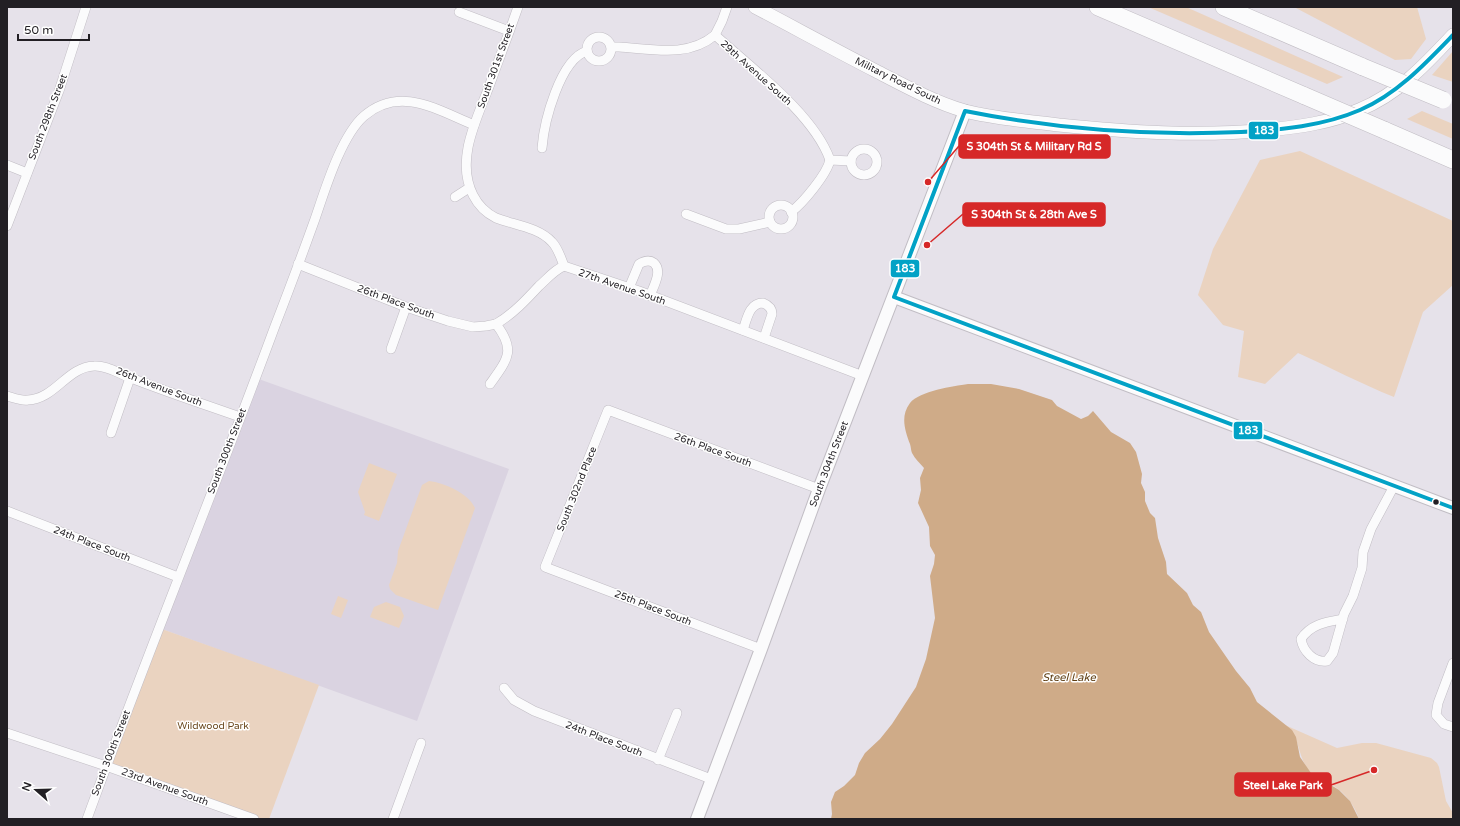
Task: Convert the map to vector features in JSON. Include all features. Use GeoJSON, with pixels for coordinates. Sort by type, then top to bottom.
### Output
{"type":"FeatureCollection","features":[{"type":"Feature","properties":{"kind":"highway"},"geometry":{"type":"LineString","coordinates":[[1098,7],[1453,160]]}},
{"type":"Feature","properties":{"kind":"highway"},"geometry":{"type":"LineString","coordinates":[[1224,7],[1448,102]]}},
{"type":"Feature","properties":{"kind":"main road","name":"Military Road South"},"geometry":{"type":"LineString","coordinates":[[755,7],[918,93],[965,110],[1027,121],[1095,128],[1169,133],[1234,133],[1296,127],[1333,120],[1360,110],[1391,93],[1424,66],[1453,35]]}},
{"type":"Feature","properties":{"kind":"street","name":"South 298th Street"},"geometry":{"type":"LineString","coordinates":[[7,226],[59,91],[86,7]]}},
{"type":"Feature","properties":{"kind":"street","name":"South 301st Street"},"geometry":{"type":"LineString","coordinates":[[474,125],[518,7]]}},
{"type":"Feature","properties":{"kind":"street"},"geometry":{"type":"LineString","coordinates":[[715,35],[727,7]]}},
{"type":"Feature","properties":{"kind":"street"},"geometry":{"type":"LineString","coordinates":[[459,12],[509,31]]}},
{"type":"Feature","properties":{"kind":"street","name":"29th Avenue South"},"geometry":{"type":"LineString","coordinates":[[587,51],[589,43],[595,37],[608,40],[612,47],[669,51],[702,44],[715,35],[796,108],[821,140],[830,160]]}},
{"type":"Feature","properties":{"kind":"street"},"geometry":{"type":"LineString","coordinates":[[542,148],[547,116],[561,78],[572,61],[582,52],[587,51],[590,58],[601,62],[610,55],[612,47]]}},
{"type":"Feature","properties":{"kind":"street","name":"South 300th Street"},"geometry":{"type":"LineString","coordinates":[[86,819],[332,172],[349,134],[364,116],[380,106],[404,100],[417,102],[474,125]]}},
{"type":"Feature","properties":{"kind":"street","name":"South 304th Street"},"geometry":{"type":"LineString","coordinates":[[696,819],[761,649],[819,490],[965,110]]}},
{"type":"Feature","properties":{"kind":"street"},"geometry":{"type":"LineString","coordinates":[[474,125],[465,158],[467,180],[476,202],[495,217],[542,234],[552,242],[564,266],[554,272],[518,307],[496,324],[507,341],[508,347],[504,365],[490,384]]}},
{"type":"Feature","properties":{"kind":"street"},"geometry":{"type":"LineString","coordinates":[[791,212],[802,202],[825,173],[830,160],[851,161]]}},
{"type":"Feature","properties":{"kind":"street"},"geometry":{"type":"LineString","coordinates":[[7,166],[27,173]]}},
{"type":"Feature","properties":{"kind":"street"},"geometry":{"type":"LineString","coordinates":[[455,197],[469,188]]}},
{"type":"Feature","properties":{"kind":"street"},"geometry":{"type":"LineString","coordinates":[[782,206],[789,209],[791,212],[793,216],[791,224],[784,229],[776,228],[770,222],[770,212],[775,207],[782,206]]}},
{"type":"Feature","properties":{"kind":"street"},"geometry":{"type":"LineString","coordinates":[[686,214],[726,229],[739,229],[770,222]]}},
{"type":"Feature","properties":{"kind":"street"},"geometry":{"type":"LineString","coordinates":[[629,288],[639,264],[649,261],[654,262],[658,273],[650,296]]}},
{"type":"Feature","properties":{"kind":"street","name":"26th Place South"},"geometry":{"type":"LineString","coordinates":[[298,264],[406,307],[468,326],[479,327],[496,324]]}},
{"type":"Feature","properties":{"kind":"street","name":"27th Avenue South"},"geometry":{"type":"LineString","coordinates":[[564,266],[629,288],[863,376]]}},
{"type":"Feature","properties":{"kind":"street"},"geometry":{"type":"LineString","coordinates":[[894,297],[1453,508]]}},
{"type":"Feature","properties":{"kind":"street"},"geometry":{"type":"LineString","coordinates":[[743,330],[751,308],[755,304],[763,303],[772,310],[764,338]]}},
{"type":"Feature","properties":{"kind":"street"},"geometry":{"type":"LineString","coordinates":[[390,348],[406,307]]}},
{"type":"Feature","properties":{"kind":"street","name":"26th Avenue South"},"geometry":{"type":"LineString","coordinates":[[7,396],[26,400],[37,398],[52,390],[77,370],[87,366],[98,366],[111,369],[130,378],[240,417]]}},
{"type":"Feature","properties":{"kind":"street"},"geometry":{"type":"LineString","coordinates":[[111,434],[130,378]]}},
{"type":"Feature","properties":{"kind":"street","name":"26th Place South"},"geometry":{"type":"LineString","coordinates":[[608,410],[819,490]]}},
{"type":"Feature","properties":{"kind":"street","name":"South 302nd Place"},"geometry":{"type":"LineString","coordinates":[[545,567],[608,410]]}},
{"type":"Feature","properties":{"kind":"street"},"geometry":{"type":"LineString","coordinates":[[1343,619],[1324,622],[1305,633],[1301,639],[1302,646],[1306,653],[1322,662],[1327,661],[1333,653],[1343,619],[1353,596],[1362,568],[1363,552],[1371,529],[1394,486]]}},
{"type":"Feature","properties":{"kind":"street","name":"24th Place South"},"geometry":{"type":"LineString","coordinates":[[7,511],[178,577]]}},
{"type":"Feature","properties":{"kind":"street","name":"25th Place South"},"geometry":{"type":"LineString","coordinates":[[545,567],[761,649]]}},
{"type":"Feature","properties":{"kind":"street"},"geometry":{"type":"LineString","coordinates":[[1453,663],[1438,703],[1436,715],[1444,724],[1453,727]]}},
{"type":"Feature","properties":{"kind":"street","name":"24th Place South"},"geometry":{"type":"LineString","coordinates":[[504,688],[514,700],[529,710],[711,779]]}},
{"type":"Feature","properties":{"kind":"street"},"geometry":{"type":"LineString","coordinates":[[658,760],[677,713]]}},
{"type":"Feature","properties":{"kind":"street","name":"23rd Avenue South"},"geometry":{"type":"LineString","coordinates":[[7,733],[106,766],[254,819]]}},
{"type":"Feature","properties":{"kind":"street"},"geometry":{"type":"LineString","coordinates":[[393,819],[421,743]]}},
{"type":"Feature","properties":{"kind":"shaded area"},"geometry":{"type":"Polygon","coordinates":[[[256,378],[509,469],[417,721],[159,628],[256,378]]]}},
{"type":"Feature","properties":{"kind":"green space"},"geometry":{"type":"Polygon","coordinates":[[[1148,7],[1186,7],[1343,77],[1327,84],[1148,7]]]}},
{"type":"Feature","properties":{"kind":"green space"},"geometry":{"type":"Polygon","coordinates":[[[1294,7],[1417,7],[1426,39],[1411,59],[1395,60],[1294,7]]]}},
{"type":"Feature","properties":{"kind":"green space"},"geometry":{"type":"Polygon","coordinates":[[[1453,51],[1453,82],[1432,75],[1453,51]]]}},
{"type":"Feature","properties":{"kind":"green space"},"geometry":{"type":"Polygon","coordinates":[[[1422,111],[1453,124],[1453,139],[1407,119],[1422,111]]]}},
{"type":"Feature","properties":{"kind":"green space"},"geometry":{"type":"Polygon","coordinates":[[[1300,151],[1453,221],[1453,285],[1423,312],[1394,397],[1298,353],[1265,384],[1238,377],[1244,331],[1223,325],[1198,295],[1213,249],[1260,160],[1300,151]]]}},
{"type":"Feature","properties":{"kind":"green space"},"geometry":{"type":"Polygon","coordinates":[[[369,463],[397,474],[379,521],[364,515],[365,512],[358,492],[369,463]]]}},
{"type":"Feature","properties":{"kind":"green space"},"geometry":{"type":"Polygon","coordinates":[[[429,481],[449,486],[462,493],[475,508],[438,610],[396,595],[390,589],[389,585],[397,563],[398,551],[422,485],[429,481]]]}},
{"type":"Feature","properties":{"kind":"green space"},"geometry":{"type":"Polygon","coordinates":[[[338,596],[348,600],[341,618],[331,614],[338,596]]]}},
{"type":"Feature","properties":{"kind":"green space"},"geometry":{"type":"Polygon","coordinates":[[[386,602],[400,607],[404,616],[399,628],[370,617],[374,607],[386,602]]]}},
{"type":"Feature","properties":{"kind":"green space","name":"Wildwood Park"},"geometry":{"type":"Polygon","coordinates":[[[159,628],[319,685],[269,819],[254,819],[106,766],[159,628]]]}},
{"type":"Feature","properties":{"kind":"green space"},"geometry":{"type":"Polygon","coordinates":[[[1285,725],[1337,748],[1362,743],[1376,743],[1431,758],[1439,767],[1446,801],[1453,813],[1453,819],[1359,819],[1352,804],[1341,791],[1311,773],[1303,761],[1294,735],[1285,725]]]}},
{"type":"Feature","properties":{"kind":"water","name":"Steel Lake"},"geometry":{"type":"Polygon","coordinates":[[[968,384],[991,384],[1019,389],[1052,400],[1057,406],[1081,419],[1088,416],[1093,411],[1111,432],[1130,443],[1136,452],[1142,474],[1141,483],[1145,492],[1145,501],[1150,513],[1155,518],[1158,538],[1166,562],[1167,574],[1187,593],[1193,605],[1201,612],[1209,632],[1236,671],[1250,688],[1257,702],[1292,730],[1296,737],[1300,757],[1311,773],[1339,790],[1350,801],[1359,819],[831,819],[831,802],[835,792],[844,786],[855,775],[859,763],[865,753],[880,739],[892,724],[916,687],[926,659],[935,618],[930,576],[935,555],[930,546],[929,527],[918,503],[921,490],[920,478],[924,468],[912,452],[904,424],[905,413],[910,403],[921,395],[954,386],[968,384]]]}},
{"type":"Feature","properties":{"kind":"transit line","name":"183"},"geometry":{"type":"LineString","coordinates":[[1453,35],[1432,57],[1386,96],[1360,110],[1331,120],[1302,126],[1241,132],[1137,132],[1068,127],[965,111],[894,297],[1453,508]]}},
{"type":"Feature","properties":{"kind":"place","name":"S 304th St & Military Rd S"},"geometry":{"type":"Point","coordinates":[928,182]}},
{"type":"Feature","properties":{"kind":"place","name":"S 304th St & 28th Ave S"},"geometry":{"type":"Point","coordinates":[927,245]}},
{"type":"Feature","properties":{"kind":"place","name":"Steel Lake Park"},"geometry":{"type":"Point","coordinates":[1374,770]}}]}
